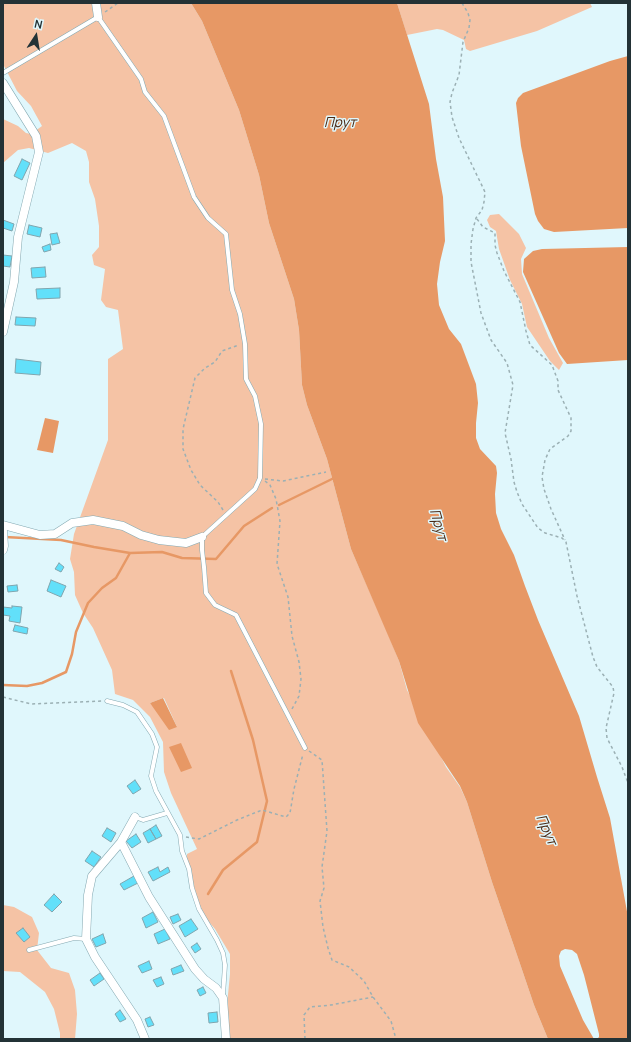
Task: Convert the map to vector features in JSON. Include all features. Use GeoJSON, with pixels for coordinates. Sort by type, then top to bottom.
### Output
{"type":"FeatureCollection","features":[{"type":"Feature","properties":{"kind":"street"},"geometry":{"type":"LineString","coordinates":[[96,3],[98,17]]}},
{"type":"Feature","properties":{"kind":"street"},"geometry":{"type":"LineString","coordinates":[[3,83],[36,136],[39,152],[18,237],[14,282],[3,332]]}},
{"type":"Feature","properties":{"kind":"street"},"geometry":{"type":"LineString","coordinates":[[3,525],[40,535],[55,534],[72,523],[93,520],[123,526],[141,535],[160,540],[186,543],[202,537]]}},
{"type":"Feature","properties":{"kind":"street"},"geometry":{"type":"LineString","coordinates":[[3,531],[4,548]]}},
{"type":"Feature","properties":{"kind":"street"},"geometry":{"type":"LineString","coordinates":[[135,817],[121,842],[92,876],[88,895],[86,939],[95,957],[137,1020],[145,1039]]}},
{"type":"Feature","properties":{"kind":"street"},"geometry":{"type":"LineString","coordinates":[[121,842],[149,897],[195,969],[204,979],[216,988],[223,998],[226,1039]]}},
{"type":"Feature","properties":{"kind":"lane"},"geometry":{"type":"LineString","coordinates":[[3,73],[98,17],[141,79],[145,92],[164,116],[194,197],[208,218],[226,234],[232,290],[240,314],[245,344],[246,379],[256,396],[262,424],[260,478],[255,489],[202,537],[206,593],[215,606],[236,615],[305,748]]}},
{"type":"Feature","properties":{"kind":"lane"},"geometry":{"type":"LineString","coordinates":[[107,701],[123,705],[137,712],[152,734],[157,747],[151,776],[156,791],[180,835],[182,851],[189,869],[192,888],[199,909],[223,953],[225,965],[223,998]]}},
{"type":"Feature","properties":{"kind":"lane"},"geometry":{"type":"LineString","coordinates":[[135,817],[143,820],[168,813]]}},
{"type":"Feature","properties":{"kind":"lane"},"geometry":{"type":"LineString","coordinates":[[28,950],[74,938],[86,939]]}},
{"type":"Feature","properties":{"kind":"path"},"geometry":{"type":"LineString","coordinates":[[98,17],[118,3]]}},
{"type":"Feature","properties":{"kind":"path"},"geometry":{"type":"LineString","coordinates":[[462,3],[470,20],[469,28],[463,42],[459,75],[450,102],[452,117],[459,138],[485,192],[482,210],[476,218],[471,244],[471,262],[481,313],[491,340],[506,363],[513,385],[505,433],[517,492],[522,504],[538,528],[545,533],[562,538],[566,542]]}},
{"type":"Feature","properties":{"kind":"path"},"geometry":{"type":"LineString","coordinates":[[476,218],[484,227],[495,233],[495,245],[504,270],[520,302],[530,345],[552,365],[558,381],[558,390],[571,418],[571,431],[568,436],[550,449],[545,460],[542,477],[544,489],[551,509],[566,542],[577,596],[597,667],[613,687],[614,693],[606,728],[607,738],[622,767],[628,783]]}},
{"type":"Feature","properties":{"kind":"path"},"geometry":{"type":"LineString","coordinates":[[226,515],[218,502],[200,484],[191,470],[183,449],[183,429],[195,378],[205,368],[215,362],[222,351],[237,345],[245,344]]}},
{"type":"Feature","properties":{"kind":"path"},"geometry":{"type":"LineString","coordinates":[[260,478],[283,481],[326,472]]}},
{"type":"Feature","properties":{"kind":"path"},"geometry":{"type":"LineString","coordinates":[[260,478],[270,485],[276,499],[280,521],[277,564],[288,597],[292,636],[299,662],[301,678],[299,696],[288,714]]}},
{"type":"Feature","properties":{"kind":"path"},"geometry":{"type":"LineString","coordinates":[[3,697],[31,704],[107,701]]}},
{"type":"Feature","properties":{"kind":"path"},"geometry":{"type":"LineString","coordinates":[[180,835],[199,839],[237,820],[262,810],[286,817],[290,813],[294,789],[305,748],[322,760],[327,831],[322,867],[324,888],[320,901],[323,927],[328,948],[332,960],[349,967],[364,981],[373,997],[391,1021],[396,1039]]}},
{"type":"Feature","properties":{"kind":"path"},"geometry":{"type":"LineString","coordinates":[[305,1039],[304,1015],[310,1007],[331,1005],[373,997]]}},
{"type":"Feature","properties":{"kind":"shaded area"},"geometry":{"type":"Polygon","coordinates":[[[3,3],[191,3],[202,21],[239,110],[259,175],[269,223],[294,299],[299,330],[302,385],[307,405],[327,459],[351,549],[399,661],[407,690],[446,767],[460,787],[467,802],[492,882],[534,1005],[548,1039],[229,1039],[227,1005],[230,954],[215,929],[203,915],[191,881],[187,854],[197,849],[171,793],[164,772],[163,742],[150,717],[133,700],[115,694],[112,670],[93,628],[83,613],[75,595],[74,572],[70,559],[74,534],[108,440],[108,359],[123,349],[118,310],[106,307],[101,300],[105,269],[94,265],[92,255],[99,247],[99,226],[95,199],[89,182],[89,162],[86,151],[72,143],[48,153],[29,148],[18,150],[3,163],[3,119],[18,126],[26,133],[31,134],[42,126],[31,106],[17,91],[3,64],[3,3]],[[164,698],[150,703],[177,727],[164,698]]]}},
{"type":"Feature","properties":{"kind":"shaded area"},"geometry":{"type":"Polygon","coordinates":[[[397,3],[590,3],[592,7],[537,31],[470,51],[466,49],[464,40],[443,30],[437,29],[407,35],[397,3]]]}},
{"type":"Feature","properties":{"kind":"shaded area"},"geometry":{"type":"Polygon","coordinates":[[[499,214],[519,234],[526,248],[521,259],[522,274],[549,338],[563,363],[559,370],[550,361],[527,327],[522,304],[510,280],[499,249],[496,231],[490,227],[487,220],[490,215],[499,214]]]}},
{"type":"Feature","properties":{"kind":"shaded area"},"geometry":{"type":"Polygon","coordinates":[[[3,905],[14,907],[32,917],[39,933],[37,950],[51,968],[69,973],[75,990],[77,1014],[75,1039],[60,1039],[54,1009],[45,992],[20,972],[3,971],[3,905]]]}},
{"type":"Feature","properties":{"kind":"water","name":"Прут"},"geometry":{"type":"Polygon","coordinates":[[[191,3],[397,3],[429,104],[436,159],[443,197],[445,241],[437,284],[439,305],[449,329],[461,344],[476,384],[478,403],[476,438],[480,449],[496,466],[496,513],[501,529],[514,555],[538,620],[579,716],[610,818],[628,917],[628,1039],[597,1039],[599,1034],[577,954],[572,950],[565,949],[561,951],[559,956],[560,966],[583,1020],[594,1039],[548,1039],[534,1005],[492,882],[467,802],[460,786],[418,723],[399,661],[351,549],[327,459],[307,405],[302,385],[299,330],[294,299],[269,223],[259,175],[239,110],[202,21],[191,3]]]}},
{"type":"Feature","properties":{"kind":"water"},"geometry":{"type":"Polygon","coordinates":[[[628,56],[628,228],[554,232],[544,229],[535,214],[521,146],[516,103],[518,98],[523,93],[610,61],[628,56]]]}},
{"type":"Feature","properties":{"kind":"water"},"geometry":{"type":"Polygon","coordinates":[[[628,247],[628,360],[567,364],[559,353],[523,272],[524,259],[533,251],[542,249],[628,247]]]}},
{"type":"Feature","properties":{"kind":"water"},"geometry":{"type":"Polygon","coordinates":[[[45,418],[59,421],[53,453],[37,450],[45,418]]]}},
{"type":"Feature","properties":{"kind":"water"},"geometry":{"type":"Polygon","coordinates":[[[163,698],[177,727],[169,730],[150,703],[163,698]]]}},
{"type":"Feature","properties":{"kind":"water"},"geometry":{"type":"Polygon","coordinates":[[[181,743],[192,768],[181,772],[169,747],[181,743]]]}},
{"type":"Feature","properties":{"kind":"building"},"geometry":{"type":"Polygon","coordinates":[[[22,159],[30,163],[22,180],[14,176],[22,159]]]}},
{"type":"Feature","properties":{"kind":"building"},"geometry":{"type":"Polygon","coordinates":[[[3,220],[14,224],[12,231],[3,228],[3,220]]]}},
{"type":"Feature","properties":{"kind":"building"},"geometry":{"type":"Polygon","coordinates":[[[29,225],[42,228],[40,237],[27,234],[29,225]]]}},
{"type":"Feature","properties":{"kind":"building"},"geometry":{"type":"Polygon","coordinates":[[[57,233],[60,243],[52,245],[50,234],[57,233]]]}},
{"type":"Feature","properties":{"kind":"building"},"geometry":{"type":"Polygon","coordinates":[[[50,244],[51,250],[44,252],[42,247],[50,244]]]}},
{"type":"Feature","properties":{"kind":"building"},"geometry":{"type":"Polygon","coordinates":[[[3,255],[12,256],[10,267],[3,266],[3,255]]]}},
{"type":"Feature","properties":{"kind":"building"},"geometry":{"type":"Polygon","coordinates":[[[45,267],[46,277],[32,278],[31,268],[45,267]]]}},
{"type":"Feature","properties":{"kind":"building"},"geometry":{"type":"Polygon","coordinates":[[[60,288],[60,298],[37,299],[36,289],[60,288]]]}},
{"type":"Feature","properties":{"kind":"building"},"geometry":{"type":"Polygon","coordinates":[[[16,317],[36,318],[35,326],[15,325],[16,317]]]}},
{"type":"Feature","properties":{"kind":"building"},"geometry":{"type":"Polygon","coordinates":[[[16,359],[41,362],[40,375],[15,373],[16,359]]]}},
{"type":"Feature","properties":{"kind":"building"},"geometry":{"type":"Polygon","coordinates":[[[59,563],[64,567],[61,572],[55,569],[59,563]]]}},
{"type":"Feature","properties":{"kind":"building"},"geometry":{"type":"Polygon","coordinates":[[[51,580],[66,586],[61,597],[47,591],[51,580]]]}},
{"type":"Feature","properties":{"kind":"building"},"geometry":{"type":"Polygon","coordinates":[[[17,585],[18,591],[8,592],[7,586],[17,585]]]}},
{"type":"Feature","properties":{"kind":"building"},"geometry":{"type":"Polygon","coordinates":[[[12,606],[22,607],[20,623],[9,621],[10,616],[3,615],[3,607],[12,608],[12,606]]]}},
{"type":"Feature","properties":{"kind":"building"},"geometry":{"type":"Polygon","coordinates":[[[15,625],[28,628],[27,634],[13,631],[15,625]]]}},
{"type":"Feature","properties":{"kind":"building"},"geometry":{"type":"Polygon","coordinates":[[[135,780],[141,789],[133,794],[127,786],[135,780]]]}},
{"type":"Feature","properties":{"kind":"building"},"geometry":{"type":"Polygon","coordinates":[[[156,825],[162,836],[156,839],[150,829],[156,825]]]}},
{"type":"Feature","properties":{"kind":"building"},"geometry":{"type":"Polygon","coordinates":[[[107,828],[116,833],[111,842],[102,836],[107,828]]]}},
{"type":"Feature","properties":{"kind":"building"},"geometry":{"type":"Polygon","coordinates":[[[150,829],[156,839],[148,843],[143,833],[150,829]]]}},
{"type":"Feature","properties":{"kind":"building"},"geometry":{"type":"Polygon","coordinates":[[[136,834],[141,842],[132,848],[126,841],[136,834]]]}},
{"type":"Feature","properties":{"kind":"building"},"geometry":{"type":"Polygon","coordinates":[[[92,851],[101,857],[94,867],[85,861],[92,851]]]}},
{"type":"Feature","properties":{"kind":"building"},"geometry":{"type":"Polygon","coordinates":[[[158,867],[160,872],[168,867],[170,872],[153,881],[148,872],[158,867]]]}},
{"type":"Feature","properties":{"kind":"building"},"geometry":{"type":"Polygon","coordinates":[[[134,876],[138,883],[124,890],[120,884],[134,876]]]}},
{"type":"Feature","properties":{"kind":"building"},"geometry":{"type":"Polygon","coordinates":[[[54,894],[62,902],[52,912],[44,905],[54,894]]]}},
{"type":"Feature","properties":{"kind":"building"},"geometry":{"type":"Polygon","coordinates":[[[153,912],[158,922],[146,928],[142,918],[153,912]]]}},
{"type":"Feature","properties":{"kind":"building"},"geometry":{"type":"Polygon","coordinates":[[[178,914],[181,920],[173,924],[170,917],[178,914]]]}},
{"type":"Feature","properties":{"kind":"building"},"geometry":{"type":"Polygon","coordinates":[[[191,919],[198,929],[185,937],[179,926],[191,919]]]}},
{"type":"Feature","properties":{"kind":"building"},"geometry":{"type":"Polygon","coordinates":[[[23,928],[30,937],[24,942],[16,933],[23,928]]]}},
{"type":"Feature","properties":{"kind":"building"},"geometry":{"type":"Polygon","coordinates":[[[165,929],[170,939],[158,944],[154,934],[165,929]]]}},
{"type":"Feature","properties":{"kind":"building"},"geometry":{"type":"Polygon","coordinates":[[[103,934],[106,943],[96,947],[92,939],[103,934]]]}},
{"type":"Feature","properties":{"kind":"building"},"geometry":{"type":"Polygon","coordinates":[[[197,943],[201,949],[195,953],[191,947],[197,943]]]}},
{"type":"Feature","properties":{"kind":"building"},"geometry":{"type":"Polygon","coordinates":[[[149,961],[152,969],[142,973],[138,966],[149,961]]]}},
{"type":"Feature","properties":{"kind":"building"},"geometry":{"type":"Polygon","coordinates":[[[181,965],[184,971],[173,975],[171,969],[181,965]]]}},
{"type":"Feature","properties":{"kind":"building"},"geometry":{"type":"Polygon","coordinates":[[[100,973],[104,979],[94,986],[90,980],[100,973]]]}},
{"type":"Feature","properties":{"kind":"building"},"geometry":{"type":"Polygon","coordinates":[[[161,977],[164,984],[157,987],[153,980],[161,977]]]}},
{"type":"Feature","properties":{"kind":"building"},"geometry":{"type":"Polygon","coordinates":[[[203,987],[206,993],[200,996],[197,990],[203,987]]]}},
{"type":"Feature","properties":{"kind":"building"},"geometry":{"type":"Polygon","coordinates":[[[120,1010],[126,1019],[120,1022],[115,1014],[120,1010]]]}},
{"type":"Feature","properties":{"kind":"building"},"geometry":{"type":"Polygon","coordinates":[[[217,1012],[218,1022],[209,1023],[208,1013],[217,1012]]]}},
{"type":"Feature","properties":{"kind":"building"},"geometry":{"type":"Polygon","coordinates":[[[150,1017],[154,1025],[148,1027],[145,1019],[150,1017]]]}},
{"type":"Feature","properties":{"kind":"waterway"},"geometry":{"type":"LineString","coordinates":[[279,505],[334,478]]}},
{"type":"Feature","properties":{"kind":"waterway"},"geometry":{"type":"LineString","coordinates":[[5,537],[61,540],[130,553],[162,552],[182,558],[216,559],[244,526],[272,508]]}},
{"type":"Feature","properties":{"kind":"waterway"},"geometry":{"type":"LineString","coordinates":[[3,685],[27,686],[42,683],[66,672],[72,654],[76,632],[88,603],[102,588],[116,578],[130,553]]}},
{"type":"Feature","properties":{"kind":"waterway"},"geometry":{"type":"LineString","coordinates":[[208,894],[223,870],[257,842],[267,801],[253,740],[231,671]]}}]}
